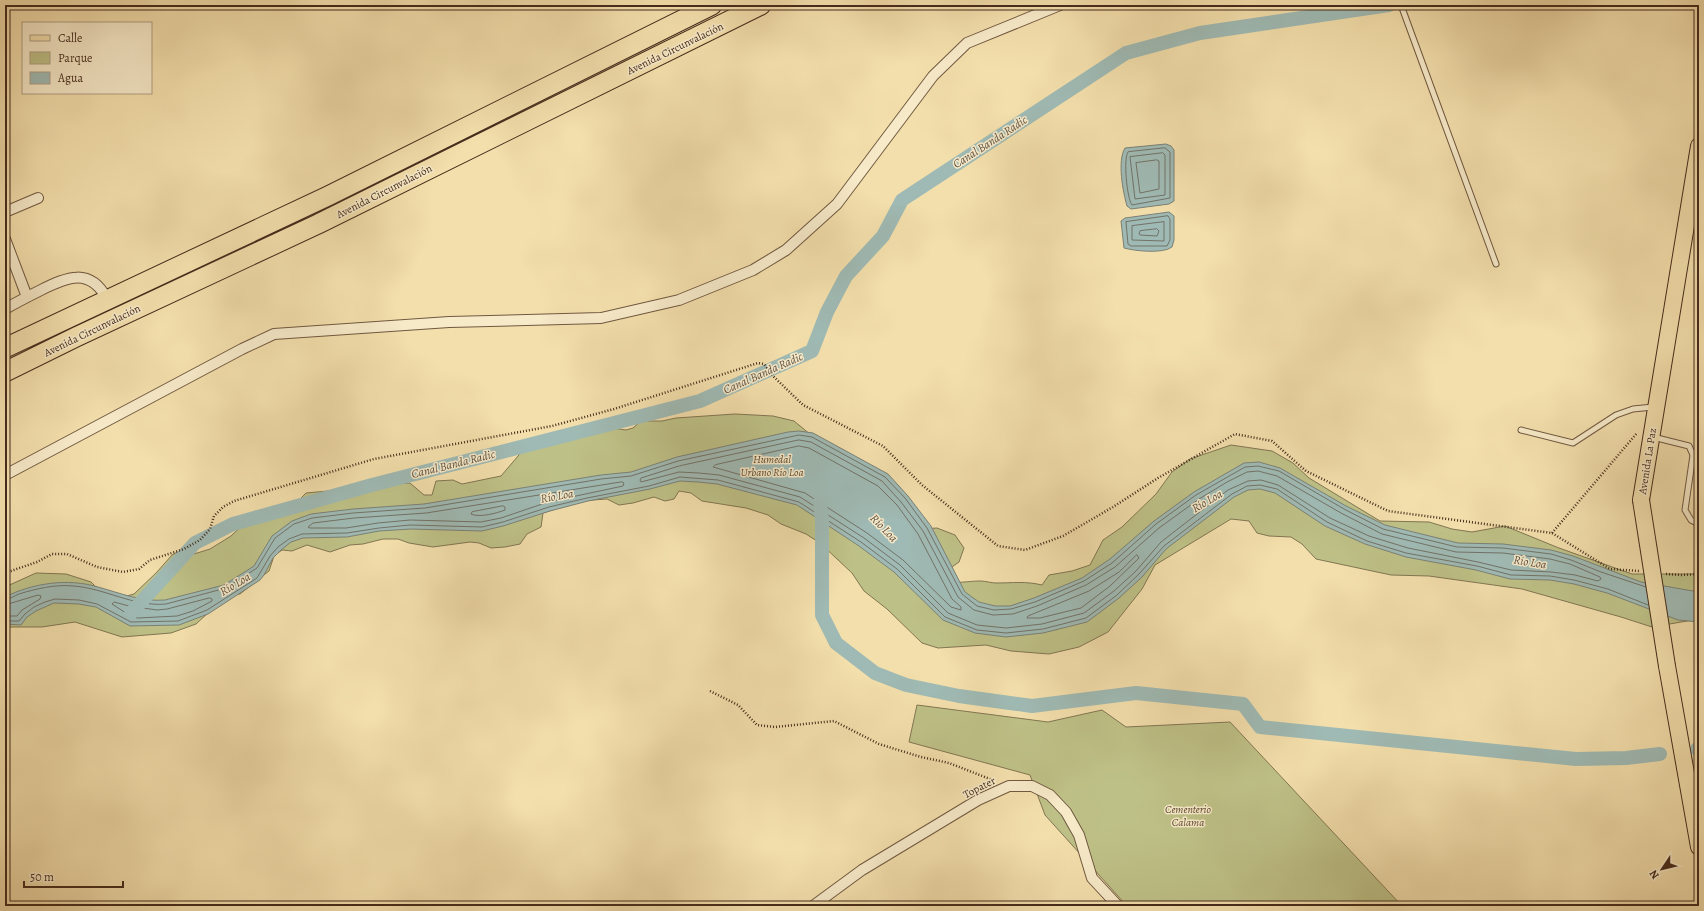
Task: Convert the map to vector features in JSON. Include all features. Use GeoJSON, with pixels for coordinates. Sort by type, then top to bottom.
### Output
{"type":"FeatureCollection","features":[{"type":"Feature","properties":{"kind":"highway","name":"Avenida Circunvalación"},"geometry":{"type":"LineString","coordinates":[[5,348],[108,298],[328,196],[712,5]]}},
{"type":"Feature","properties":{"kind":"highway","name":"Avenida Circunvalación"},"geometry":{"type":"LineString","coordinates":[[5,372],[297,234],[761,5]]}},
{"type":"Feature","properties":{"kind":"main road","name":"Avenida La Paz"},"geometry":{"type":"LineString","coordinates":[[1699,146],[1641,500],[1667,666],[1699,847]]}},
{"type":"Feature","properties":{"kind":"street"},"geometry":{"type":"LineString","coordinates":[[5,475],[228,356],[274,334],[449,322],[601,318],[679,300],[753,270],[786,250],[837,204],[933,76],[967,43],[1060,5]]}},
{"type":"Feature","properties":{"kind":"street"},"geometry":{"type":"LineString","coordinates":[[5,212],[38,198]]}},
{"type":"Feature","properties":{"kind":"street"},"geometry":{"type":"LineString","coordinates":[[5,239],[26,298]]}},
{"type":"Feature","properties":{"kind":"street"},"geometry":{"type":"LineString","coordinates":[[5,309],[63,279],[72,277],[80,278],[93,283],[104,292],[108,298]]}},
{"type":"Feature","properties":{"kind":"street","name":"Topater"},"geometry":{"type":"LineString","coordinates":[[813,906],[862,870],[978,800],[1009,786],[1032,786],[1050,795],[1066,812],[1079,836],[1092,878],[1118,906]]}},
{"type":"Feature","properties":{"kind":"lane"},"geometry":{"type":"LineString","coordinates":[[1401,5],[1496,264]]}},
{"type":"Feature","properties":{"kind":"lane"},"geometry":{"type":"LineString","coordinates":[[1521,430],[1573,443],[1616,415],[1633,409],[1656,409]]}},
{"type":"Feature","properties":{"kind":"lane"},"geometry":{"type":"LineString","coordinates":[[1651,436],[1689,446],[1693,455],[1685,510],[1691,520],[1699,524]]}},
{"type":"Feature","properties":{"kind":"path"},"geometry":{"type":"LineString","coordinates":[[5,573],[37,562],[52,554],[68,554],[97,567],[124,572],[139,569],[150,560],[184,549],[200,540],[210,530],[214,516],[223,507],[234,501],[374,459],[552,426],[622,406],[758,363],[764,364],[774,378],[803,405],[883,446],[922,485],[998,546],[1025,550],[1063,536],[1113,507],[1158,478],[1235,434],[1272,441],[1306,471],[1388,511],[1552,534],[1610,569],[1642,572]]}},
{"type":"Feature","properties":{"kind":"path"},"geometry":{"type":"LineString","coordinates":[[1552,534],[1656,409]]}},
{"type":"Feature","properties":{"kind":"path"},"geometry":{"type":"LineString","coordinates":[[1665,574],[1699,574]]}},
{"type":"Feature","properties":{"kind":"path"},"geometry":{"type":"LineString","coordinates":[[710,691],[738,705],[757,725],[775,727],[834,721],[879,744],[921,757],[949,763],[1009,786]]}},
{"type":"Feature","properties":{"kind":"green space","name":"Humedal Urbano Río Loa"},"geometry":{"type":"Polygon","coordinates":[[[735,414],[773,416],[794,421],[811,435],[887,484],[899,486],[923,529],[937,528],[955,535],[964,548],[959,562],[939,576],[949,581],[980,581],[1042,585],[1049,575],[1072,571],[1090,565],[1103,540],[1122,527],[1156,494],[1172,472],[1190,459],[1231,445],[1272,451],[1293,463],[1309,478],[1380,521],[1429,522],[1452,529],[1472,532],[1505,526],[1559,548],[1632,574],[1699,574],[1699,619],[1652,627],[1522,589],[1429,576],[1391,575],[1316,559],[1302,544],[1291,537],[1269,536],[1257,533],[1249,521],[1231,519],[1155,565],[1142,589],[1108,632],[1079,647],[1049,654],[1011,651],[986,645],[938,648],[922,643],[887,609],[864,591],[852,573],[820,543],[806,534],[781,524],[768,515],[746,508],[702,501],[691,493],[679,491],[674,499],[665,501],[654,497],[619,505],[607,499],[579,501],[543,513],[541,527],[527,534],[520,544],[505,547],[491,548],[479,543],[470,542],[433,547],[409,543],[398,539],[383,539],[363,544],[350,545],[330,552],[307,545],[292,551],[282,550],[274,556],[269,571],[240,594],[231,594],[196,624],[171,633],[122,637],[75,622],[42,627],[5,627],[5,587],[36,573],[66,574],[91,582],[102,593],[119,598],[134,594],[172,555],[185,548],[194,554],[210,549],[231,536],[249,519],[274,506],[284,505],[291,509],[299,506],[301,498],[306,493],[339,490],[369,481],[392,484],[410,483],[424,495],[432,495],[436,481],[453,480],[462,484],[501,476],[524,449],[576,435],[599,426],[626,430],[633,428],[641,421],[662,421],[676,418],[735,414]]]}},
{"type":"Feature","properties":{"kind":"green space","name":"Cementerio Calama"},"geometry":{"type":"Polygon","coordinates":[[[917,705],[1048,722],[1102,710],[1126,727],[1230,722],[1402,906],[1127,906],[1045,815],[1030,775],[909,742],[917,705]]]}},
{"type":"Feature","properties":{"kind":"water"},"geometry":{"type":"Polygon","coordinates":[[[1166,144],[1171,146],[1174,150],[1174,201],[1169,204],[1131,209],[1127,206],[1121,168],[1121,161],[1125,148],[1166,144]]]}},
{"type":"Feature","properties":{"kind":"water"},"geometry":{"type":"Polygon","coordinates":[[[1169,212],[1174,216],[1174,240],[1172,247],[1162,251],[1142,251],[1124,248],[1121,221],[1125,218],[1169,212]]]}},
{"type":"Feature","properties":{"kind":"water","name":"Río Loa"},"geometry":{"type":"Polygon","coordinates":[[[799,431],[813,433],[888,474],[908,496],[931,526],[965,592],[979,602],[995,606],[1010,606],[1034,598],[1082,578],[1110,559],[1154,521],[1194,492],[1244,463],[1259,462],[1280,468],[1346,506],[1385,525],[1458,543],[1503,544],[1551,550],[1573,556],[1641,582],[1699,592],[1699,622],[1678,620],[1607,593],[1574,584],[1550,580],[1510,579],[1476,570],[1406,557],[1365,544],[1325,526],[1275,493],[1260,489],[1248,490],[1234,497],[1166,549],[1142,577],[1119,598],[1087,622],[1043,633],[1006,637],[975,633],[943,620],[894,572],[859,546],[797,505],[717,484],[680,481],[650,489],[588,501],[482,531],[411,529],[379,531],[347,537],[303,538],[291,542],[281,550],[273,558],[260,580],[208,614],[179,625],[130,626],[96,607],[79,604],[54,603],[27,617],[21,625],[5,624],[5,597],[39,585],[51,583],[87,584],[148,600],[165,600],[224,585],[254,566],[272,536],[292,521],[311,514],[353,509],[424,504],[601,475],[631,472],[677,457],[788,432],[799,431]]]}},
{"type":"Feature","properties":{"kind":"waterway","name":"Canal Banda Radic"},"geometry":{"type":"LineString","coordinates":[[131,613],[195,543],[233,524],[372,485],[700,401],[812,351],[827,312],[846,276],[883,236],[902,200],[1126,53],[1200,33],[1389,5]]}},
{"type":"Feature","properties":{"kind":"waterway"},"geometry":{"type":"LineString","coordinates":[[820,502],[822,521],[822,615],[836,643],[875,673],[906,685],[959,696],[1032,706],[1136,693],[1243,704],[1260,727],[1576,759],[1626,758],[1660,754]]}}]}
